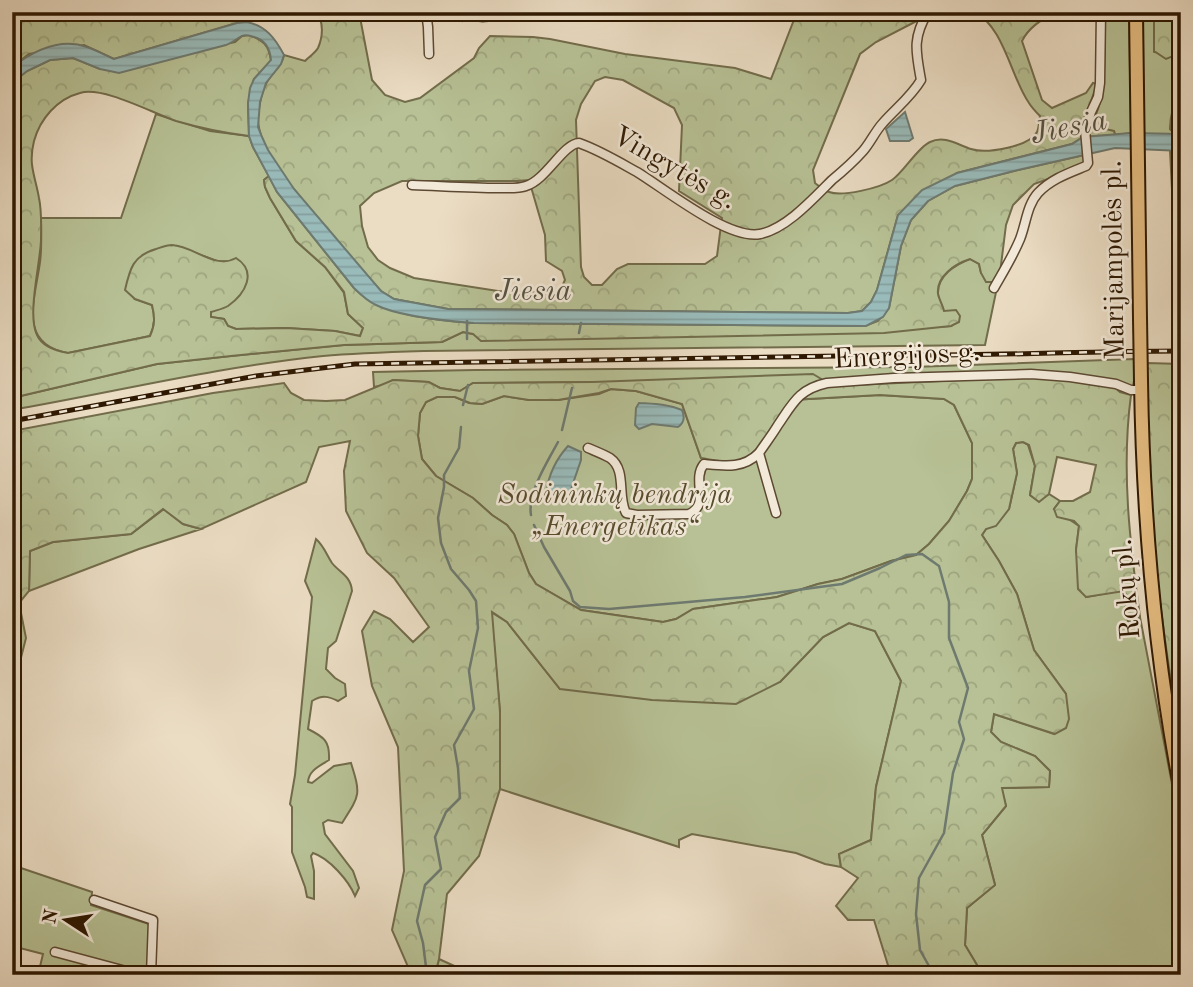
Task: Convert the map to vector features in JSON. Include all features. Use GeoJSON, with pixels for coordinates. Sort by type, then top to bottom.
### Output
{"type":"FeatureCollection","features":[{"type":"Feature","properties":{"kind":"main road","name":"Marijampolės pl."},"geometry":{"type":"LineString","coordinates":[[1136,12],[1141,386]]}},
{"type":"Feature","properties":{"kind":"main road","name":"Rokų pl."},"geometry":{"type":"LineString","coordinates":[[1141,386],[1143,474],[1152,598],[1166,709],[1181,791]]}},
{"type":"Feature","properties":{"kind":"street"},"geometry":{"type":"LineString","coordinates":[[426,12],[429,54]]}},
{"type":"Feature","properties":{"kind":"street"},"geometry":{"type":"LineString","coordinates":[[704,12],[720,15],[727,12]]}},
{"type":"Feature","properties":{"kind":"street","name":"Vingytės g."},"geometry":{"type":"LineString","coordinates":[[412,185],[479,188],[528,186],[552,166],[571,144],[579,143],[637,172],[728,228],[757,235],[769,231],[792,218],[864,150],[880,126],[915,90],[920,80],[915,52],[921,23],[928,12]]}},
{"type":"Feature","properties":{"kind":"street"},"geometry":{"type":"LineString","coordinates":[[994,288],[1015,250],[1036,195],[1048,184],[1086,166],[1088,158],[1085,130],[1098,97],[1100,83],[1101,12]]}},
{"type":"Feature","properties":{"kind":"street","name":"Energijos g."},"geometry":{"type":"LineString","coordinates":[[759,453],[798,397],[811,388],[827,383],[1031,374],[1116,384],[1131,390],[1141,386]]}},
{"type":"Feature","properties":{"kind":"street"},"geometry":{"type":"LineString","coordinates":[[588,448],[615,462],[620,474],[624,510],[637,515],[694,512],[699,506],[699,473],[704,464],[737,466],[753,459],[759,453],[776,513]]}},
{"type":"Feature","properties":{"kind":"street"},"geometry":{"type":"LineString","coordinates":[[94,900],[153,920],[151,975]]}},
{"type":"Feature","properties":{"kind":"street"},"geometry":{"type":"LineString","coordinates":[[55,952],[141,975]]}},
{"type":"Feature","properties":{"kind":"green space"},"geometry":{"type":"Polygon","coordinates":[[[12,12],[239,12],[237,23],[114,59],[84,45],[29,54],[12,67],[12,12]]]}},
{"type":"Feature","properties":{"kind":"green space"},"geometry":{"type":"Polygon","coordinates":[[[316,12],[359,12],[372,80],[385,95],[405,102],[420,98],[474,58],[490,36],[550,39],[625,54],[735,68],[771,79],[797,12],[934,12],[876,42],[860,54],[813,170],[815,183],[825,191],[851,193],[892,180],[925,145],[936,140],[946,140],[971,149],[987,151],[1017,145],[1032,137],[1038,130],[1040,116],[1031,107],[1023,92],[1000,40],[984,19],[974,12],[1058,12],[1028,31],[1022,41],[1042,100],[1052,108],[1086,93],[1093,83],[1097,84],[1085,118],[1098,121],[1101,128],[1114,131],[1115,135],[1083,137],[1072,144],[957,173],[898,215],[877,290],[862,311],[448,309],[394,299],[381,291],[286,179],[266,147],[258,118],[263,90],[284,55],[305,61],[317,50],[322,34],[316,12]],[[605,77],[595,81],[581,104],[576,120],[581,267],[584,277],[592,285],[602,285],[617,269],[628,264],[705,264],[717,256],[722,218],[679,191],[682,125],[674,108],[623,80],[605,77]],[[529,180],[402,181],[374,193],[360,206],[368,247],[378,260],[414,278],[498,291],[559,293],[565,280],[562,271],[546,261],[545,235],[529,180]]]}},
{"type":"Feature","properties":{"kind":"green space"},"geometry":{"type":"Polygon","coordinates":[[[457,12],[502,12],[484,22],[463,14],[462,21],[456,20],[457,12]]]}},
{"type":"Feature","properties":{"kind":"green space"},"geometry":{"type":"Polygon","coordinates":[[[1105,12],[1129,12],[1131,133],[1115,135],[1114,131],[1100,128],[1093,120],[1098,110],[1103,83],[1105,12]]]}},
{"type":"Feature","properties":{"kind":"green space"},"geometry":{"type":"Polygon","coordinates":[[[1141,12],[1154,12],[1154,52],[1176,55],[1181,46],[1181,94],[1177,98],[1170,129],[1175,134],[1144,134],[1141,12]]]}},
{"type":"Feature","properties":{"kind":"green space"},"geometry":{"type":"Polygon","coordinates":[[[1154,12],[1181,12],[1181,46],[1176,55],[1166,59],[1154,51],[1154,12]]]}},
{"type":"Feature","properties":{"kind":"green space"},"geometry":{"type":"Polygon","coordinates":[[[249,35],[264,44],[271,61],[254,79],[248,103],[249,136],[185,124],[128,101],[90,92],[64,100],[45,118],[34,141],[32,157],[41,219],[33,315],[37,335],[46,345],[68,353],[150,336],[154,321],[152,305],[135,299],[125,290],[137,259],[148,252],[172,245],[220,261],[236,258],[243,264],[248,276],[240,295],[228,306],[211,312],[211,317],[224,319],[228,326],[236,329],[335,331],[360,336],[363,328],[348,314],[344,292],[325,267],[296,241],[270,198],[264,180],[269,176],[277,192],[354,288],[365,297],[394,311],[474,323],[865,326],[878,321],[889,308],[901,246],[911,220],[928,201],[955,186],[1084,155],[1085,160],[1081,167],[1034,184],[1013,205],[1006,225],[1000,273],[993,282],[986,282],[979,264],[970,259],[958,264],[943,276],[938,294],[944,311],[956,310],[960,316],[959,322],[951,326],[884,333],[481,341],[473,334],[463,332],[442,342],[344,345],[157,364],[12,398],[12,83],[27,71],[50,60],[73,58],[100,69],[235,42],[242,36],[249,35]]]}},
{"type":"Feature","properties":{"kind":"green space"},"geometry":{"type":"Polygon","coordinates":[[[1181,94],[1181,134],[1175,134],[1170,129],[1171,120],[1174,106],[1181,94]]]}},
{"type":"Feature","properties":{"kind":"green space"},"geometry":{"type":"Polygon","coordinates":[[[156,114],[210,131],[249,136],[269,176],[264,180],[270,198],[296,241],[325,267],[344,293],[348,314],[363,328],[360,336],[335,331],[236,329],[228,326],[224,319],[211,317],[211,311],[229,262],[217,261],[177,246],[135,299],[152,305],[154,321],[150,336],[68,353],[52,348],[41,340],[35,330],[33,305],[41,257],[41,218],[121,218],[156,114]]]}},
{"type":"Feature","properties":{"kind":"green space"},"geometry":{"type":"Polygon","coordinates":[[[1170,150],[1181,151],[1181,184],[1172,190],[1170,150]]]}},
{"type":"Feature","properties":{"kind":"green space"},"geometry":{"type":"Polygon","coordinates":[[[970,259],[979,264],[981,273],[1000,273],[985,345],[348,354],[284,361],[167,380],[12,410],[12,398],[157,364],[344,345],[442,342],[463,332],[473,334],[951,326],[940,302],[939,288],[948,272],[970,259]]]}},
{"type":"Feature","properties":{"kind":"green space"},"geometry":{"type":"Polygon","coordinates":[[[1134,359],[1131,395],[1120,392],[1113,386],[1027,377],[833,386],[473,383],[460,391],[440,388],[428,382],[393,380],[374,387],[373,372],[913,367],[1134,359]]]}},
{"type":"Feature","properties":{"kind":"green space"},"geometry":{"type":"Polygon","coordinates":[[[1147,363],[1181,364],[1181,745],[1165,643],[1153,539],[1148,470],[1147,363]]]}},
{"type":"Feature","properties":{"kind":"green space"},"geometry":{"type":"Polygon","coordinates":[[[813,374],[833,386],[1027,377],[1113,386],[1120,392],[1131,395],[1127,479],[1130,534],[1140,617],[1135,621],[1128,621],[1124,610],[1129,599],[1124,591],[1086,597],[1078,589],[1076,550],[1079,526],[1074,521],[1057,517],[1054,509],[1060,501],[1073,501],[1090,492],[1096,465],[1057,457],[1049,494],[1039,502],[1030,495],[1035,466],[1029,445],[1016,443],[1013,449],[1017,473],[1009,509],[996,526],[986,529],[982,535],[1017,594],[1034,650],[1066,694],[1069,719],[1066,728],[1055,734],[994,714],[991,732],[1001,742],[1035,756],[1050,771],[1049,787],[1002,788],[1006,806],[982,835],[995,885],[967,908],[965,945],[983,975],[891,975],[874,920],[848,920],[836,906],[858,878],[841,867],[839,854],[871,840],[876,787],[901,681],[875,631],[849,623],[823,637],[780,682],[736,704],[652,700],[560,689],[507,622],[492,612],[500,712],[500,789],[479,856],[447,894],[435,975],[407,975],[409,969],[392,930],[404,871],[398,747],[372,686],[362,631],[374,611],[390,619],[413,642],[429,627],[394,578],[367,553],[346,511],[344,471],[350,441],[319,447],[306,482],[201,529],[183,524],[163,509],[131,534],[53,542],[30,551],[29,591],[19,603],[26,638],[13,689],[20,778],[12,811],[12,431],[213,393],[284,383],[291,393],[304,400],[326,401],[345,400],[393,380],[429,382],[440,388],[460,391],[473,383],[593,382],[813,374]],[[611,389],[558,400],[529,400],[504,396],[482,404],[455,397],[437,397],[426,402],[420,413],[418,436],[422,459],[436,476],[473,498],[507,525],[514,534],[536,584],[581,610],[663,622],[676,619],[693,609],[777,597],[916,555],[949,521],[972,479],[972,443],[954,405],[944,399],[880,395],[791,400],[754,452],[741,461],[731,462],[701,458],[682,404],[636,391],[611,389]]]}},
{"type":"Feature","properties":{"kind":"green space","name":"Sodininkų bendrija „Energetikas“"},"geometry":{"type":"Polygon","coordinates":[[[611,389],[636,391],[682,404],[701,458],[746,459],[791,400],[880,395],[944,399],[954,405],[972,443],[972,479],[949,521],[916,555],[777,597],[693,609],[676,619],[663,622],[581,610],[536,584],[514,534],[507,525],[473,498],[436,476],[422,459],[418,436],[420,413],[426,402],[437,397],[455,397],[469,403],[482,404],[504,396],[529,400],[558,400],[599,394],[611,389]]]}},
{"type":"Feature","properties":{"kind":"green space"},"geometry":{"type":"Polygon","coordinates":[[[1023,442],[1028,445],[1035,466],[1030,495],[1039,501],[1049,494],[1060,501],[1054,509],[1079,526],[1076,550],[1086,597],[1124,590],[1135,621],[1140,617],[1181,831],[1181,975],[983,975],[965,945],[967,908],[995,885],[982,835],[1006,806],[1001,788],[1049,787],[1050,771],[1035,756],[1001,742],[991,732],[994,714],[1054,734],[1066,694],[1034,650],[1017,594],[982,535],[1009,509],[1017,473],[1013,449],[1016,443],[1023,442]]]}},
{"type":"Feature","properties":{"kind":"green space"},"geometry":{"type":"Polygon","coordinates":[[[164,509],[183,524],[201,529],[139,549],[29,591],[30,551],[53,542],[131,534],[164,509]]]}},
{"type":"Feature","properties":{"kind":"green space"},"geometry":{"type":"Polygon","coordinates":[[[316,539],[332,563],[347,578],[352,591],[336,641],[328,648],[326,669],[345,684],[346,696],[338,701],[325,697],[312,701],[308,729],[325,740],[329,760],[313,771],[308,782],[312,783],[334,766],[351,763],[357,789],[355,800],[342,823],[328,820],[323,823],[325,834],[353,871],[359,888],[355,896],[338,871],[313,853],[314,899],[307,897],[292,852],[290,804],[312,597],[305,581],[316,539]]]}},
{"type":"Feature","properties":{"kind":"green space"},"geometry":{"type":"Polygon","coordinates":[[[491,612],[507,622],[560,689],[780,682],[823,637],[849,623],[875,631],[901,681],[876,787],[871,840],[839,854],[841,867],[796,853],[692,834],[679,840],[679,847],[500,789],[500,712],[491,612]]]}},
{"type":"Feature","properties":{"kind":"green space"},"geometry":{"type":"Polygon","coordinates":[[[12,865],[92,892],[91,905],[149,924],[148,975],[38,975],[43,954],[12,946],[12,865]]]}},
{"type":"Feature","properties":{"kind":"green space"},"geometry":{"type":"Polygon","coordinates":[[[439,959],[474,975],[435,975],[439,959]]]}},
{"type":"Feature","properties":{"kind":"water"},"geometry":{"type":"Polygon","coordinates":[[[247,22],[260,26],[269,34],[284,55],[281,64],[266,83],[260,102],[258,127],[268,150],[294,189],[381,291],[394,299],[448,309],[862,311],[877,290],[898,215],[922,190],[957,173],[1072,144],[1083,137],[1131,133],[1181,134],[1181,151],[1115,148],[955,186],[928,201],[911,220],[901,246],[889,308],[883,317],[866,326],[474,323],[424,318],[386,309],[364,298],[277,192],[249,136],[250,88],[254,79],[271,60],[262,40],[244,35],[226,45],[119,73],[73,58],[50,60],[27,71],[12,83],[12,67],[47,47],[77,44],[114,59],[247,22]]]}},
{"type":"Feature","properties":{"kind":"water"},"geometry":{"type":"Polygon","coordinates":[[[905,112],[913,138],[909,141],[890,141],[886,129],[905,112]]]}},
{"type":"Feature","properties":{"kind":"water"},"geometry":{"type":"Polygon","coordinates":[[[639,403],[666,405],[682,410],[683,422],[678,427],[652,424],[639,429],[635,425],[639,403]]]}},
{"type":"Feature","properties":{"kind":"water"},"geometry":{"type":"Polygon","coordinates":[[[568,446],[581,452],[581,460],[569,495],[557,498],[547,491],[549,479],[568,446]]]}},
{"type":"Feature","properties":{"kind":"waterway"},"geometry":{"type":"LineString","coordinates":[[467,321],[467,339]]}},
{"type":"Feature","properties":{"kind":"waterway"},"geometry":{"type":"LineString","coordinates":[[579,333],[581,323]]}},
{"type":"Feature","properties":{"kind":"waterway"},"geometry":{"type":"LineString","coordinates":[[463,405],[468,385]]}},
{"type":"Feature","properties":{"kind":"waterway"},"geometry":{"type":"LineString","coordinates":[[562,430],[572,388]]}},
{"type":"Feature","properties":{"kind":"waterway"},"geometry":{"type":"LineString","coordinates":[[424,975],[426,967],[423,943],[417,921],[425,885],[441,869],[435,837],[446,812],[460,798],[454,745],[474,709],[469,671],[478,628],[476,601],[451,569],[441,543],[438,518],[444,475],[459,448],[461,427]]}},
{"type":"Feature","properties":{"kind":"waterway"},"geometry":{"type":"LineString","coordinates":[[531,515],[535,487],[558,442]]}},
{"type":"Feature","properties":{"kind":"waterway"},"geometry":{"type":"LineString","coordinates":[[534,525],[573,601],[580,607],[609,609],[745,597],[842,584],[906,555],[922,554],[939,566],[949,602],[949,638],[968,688],[959,722],[964,739],[953,773],[944,833],[919,878],[916,914],[920,950],[934,975]]}},
{"type":"Feature","properties":{"kind":"railway"},"geometry":{"type":"LineString","coordinates":[[12,421],[256,376],[355,364],[1181,351]]}},
{"type":"Feature","properties":{"kind":"water label","name":"Jiesia"},"geometry":{"type":"Point","coordinates":[1069,128]}},
{"type":"Feature","properties":{"kind":"water label","name":"Jiesia"},"geometry":{"type":"Point","coordinates":[533,292]}}]}
